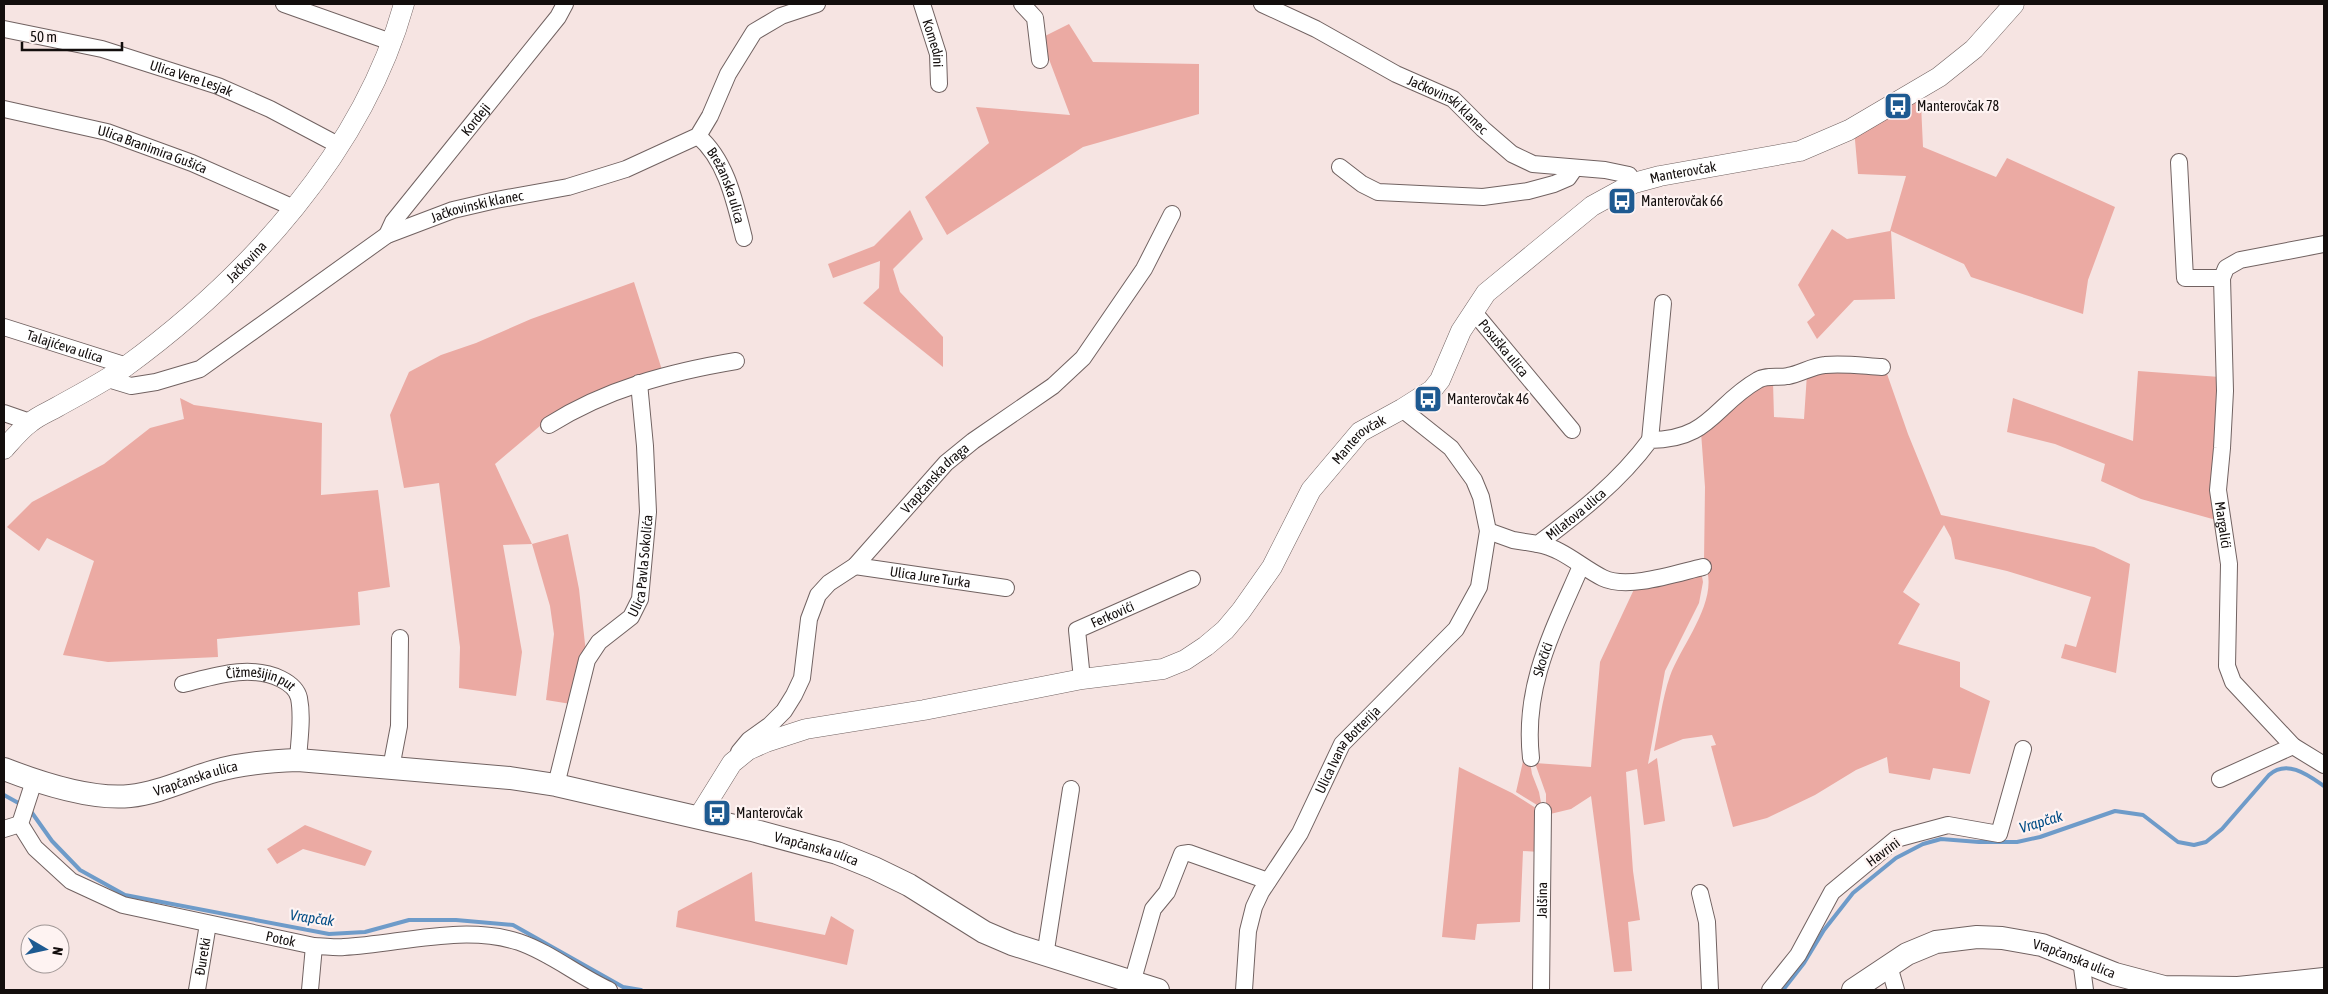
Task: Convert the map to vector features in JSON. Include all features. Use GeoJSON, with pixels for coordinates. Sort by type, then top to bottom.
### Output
{"type":"FeatureCollection","features":[{"type":"Feature","properties":{"kind":"main road","name":"Vrapčanska ulica"},"geometry":{"type":"LineString","coordinates":[[4,769],[26,803],[86,792],[110,796],[129,796],[170,786],[233,766],[298,760],[510,778],[556,785],[700,816],[811,845],[856,860],[909,885],[984,932],[1045,956],[1158,990]]}},
{"type":"Feature","properties":{"kind":"main road","name":"Vrapčanska ulica"},"geometry":{"type":"LineString","coordinates":[[1854,990],[1906,954],[1936,942],[1977,937],[2029,942],[2132,980],[2176,988],[2252,987],[2324,979]]}},
{"type":"Feature","properties":{"kind":"street"},"geometry":{"type":"LineString","coordinates":[[284,4],[391,42]]}},
{"type":"Feature","properties":{"kind":"street","name":"Jačkovina"},"geometry":{"type":"LineString","coordinates":[[4,448],[30,422],[108,379],[127,366],[194,311],[272,235],[340,146],[379,74],[404,4]]}},
{"type":"Feature","properties":{"kind":"street","name":"Kordeji"},"geometry":{"type":"LineString","coordinates":[[387,235],[393,222],[558,17],[565,4]]}},
{"type":"Feature","properties":{"kind":"street"},"geometry":{"type":"LineString","coordinates":[[698,136],[710,116],[728,74],[754,32],[780,16],[817,4]]}},
{"type":"Feature","properties":{"kind":"street","name":"Komedini"},"geometry":{"type":"LineString","coordinates":[[922,4],[938,54],[939,84]]}},
{"type":"Feature","properties":{"kind":"street"},"geometry":{"type":"LineString","coordinates":[[1022,4],[1035,18],[1040,60]]}},
{"type":"Feature","properties":{"kind":"street","name":"Jačkovinski klanec"},"geometry":{"type":"LineString","coordinates":[[1262,4],[1316,29],[1396,74],[1453,99],[1512,154],[1533,164],[1629,175],[1634,184]]}},
{"type":"Feature","properties":{"kind":"street","name":"Manterovčak"},"geometry":{"type":"LineString","coordinates":[[700,816],[732,762],[748,750],[806,729],[924,710],[1082,679],[1164,669],[1185,660],[1226,630],[1272,567],[1311,490],[1360,432],[1432,390],[1440,380],[1473,311],[1486,293],[1592,206],[1634,184],[1660,176],[1800,151],[1849,130],[1939,77],[1974,49],[2014,4]]}},
{"type":"Feature","properties":{"kind":"street","name":"Ulica Vere Lesjak"},"geometry":{"type":"LineString","coordinates":[[4,29],[102,49],[218,86],[270,109],[340,146]]}},
{"type":"Feature","properties":{"kind":"street","name":"Ulica Branimira Gušića"},"geometry":{"type":"LineString","coordinates":[[4,109],[107,132],[192,163],[294,208]]}},
{"type":"Feature","properties":{"kind":"street","name":"Jačkovinski klanec"},"geometry":{"type":"LineString","coordinates":[[108,379],[131,386],[156,382],[200,369],[387,235],[453,210],[496,200],[568,188],[626,169],[698,136]]}},
{"type":"Feature","properties":{"kind":"street","name":"Brežanska ulica"},"geometry":{"type":"LineString","coordinates":[[698,136],[707,144],[718,160],[731,193],[744,238]]}},
{"type":"Feature","properties":{"kind":"street"},"geometry":{"type":"LineString","coordinates":[[2179,162],[2185,278],[2222,278],[2226,268],[2240,260],[2324,244]]}},
{"type":"Feature","properties":{"kind":"street"},"geometry":{"type":"LineString","coordinates":[[1340,167],[1362,184],[1378,192],[1483,197],[1528,191],[1554,184],[1568,178],[1575,168]]}},
{"type":"Feature","properties":{"kind":"street","name":"Vrapčanska draga"},"geometry":{"type":"LineString","coordinates":[[732,762],[749,740],[770,725],[784,711],[794,695],[802,678],[813,605],[818,595],[829,583],[855,566],[946,463],[1053,386],[1083,358],[1144,269],[1172,214]]}},
{"type":"Feature","properties":{"kind":"street","name":"Margalići"},"geometry":{"type":"LineString","coordinates":[[2222,278],[2225,391],[2218,490],[2229,564],[2227,666],[2233,682],[2293,746],[2324,765]]}},
{"type":"Feature","properties":{"kind":"street"},"geometry":{"type":"LineString","coordinates":[[1663,303],[1650,440],[1670,440],[1691,433],[1704,425],[1728,402],[1758,380],[1764,378],[1789,376],[1824,365],[1882,367]]}},
{"type":"Feature","properties":{"kind":"street","name":"Posuška ulica"},"geometry":{"type":"LineString","coordinates":[[1473,311],[1572,430]]}},
{"type":"Feature","properties":{"kind":"street","name":"Talajićeva ulica"},"geometry":{"type":"LineString","coordinates":[[4,327],[127,366]]}},
{"type":"Feature","properties":{"kind":"street"},"geometry":{"type":"LineString","coordinates":[[550,425],[573,410],[639,383],[683,371],[736,361]]}},
{"type":"Feature","properties":{"kind":"street","name":"Ulica Pavla Sokolića"},"geometry":{"type":"LineString","coordinates":[[556,785],[587,660],[599,642],[631,616],[640,599],[648,504],[646,446],[639,383]]}},
{"type":"Feature","properties":{"kind":"street"},"geometry":{"type":"LineString","coordinates":[[1402,409],[1451,448],[1462,461],[1481,497],[1488,531]]}},
{"type":"Feature","properties":{"kind":"street"},"geometry":{"type":"LineString","coordinates":[[4,413],[30,422]]}},
{"type":"Feature","properties":{"kind":"street","name":"Milatova ulica"},"geometry":{"type":"LineString","coordinates":[[1488,531],[1513,540],[1538,544],[1603,493],[1636,459],[1650,440]]}},
{"type":"Feature","properties":{"kind":"street","name":"Ulica Ivana Botterija"},"geometry":{"type":"LineString","coordinates":[[1244,990],[1250,916],[1268,881],[1300,833],[1342,744],[1395,694],[1464,618],[1480,587],[1488,531]]}},
{"type":"Feature","properties":{"kind":"street"},"geometry":{"type":"LineString","coordinates":[[1538,544],[1552,547],[1581,566],[1606,579],[1646,581],[1703,567]]}},
{"type":"Feature","properties":{"kind":"street","name":"Ulica Jure Turka"},"geometry":{"type":"LineString","coordinates":[[855,566],[1006,588]]}},
{"type":"Feature","properties":{"kind":"street","name":"Skočići"},"geometry":{"type":"LineString","coordinates":[[1531,758],[1528,733],[1537,673],[1581,566]]}},
{"type":"Feature","properties":{"kind":"street","name":"Ferkovići"},"geometry":{"type":"LineString","coordinates":[[1082,679],[1077,630],[1192,579]]}},
{"type":"Feature","properties":{"kind":"street"},"geometry":{"type":"LineString","coordinates":[[391,768],[399,726],[400,638]]}},
{"type":"Feature","properties":{"kind":"street","name":"Čižmešijin put"},"geometry":{"type":"LineString","coordinates":[[183,684],[228,673],[247,671],[270,674],[289,683],[299,696],[298,760]]}},
{"type":"Feature","properties":{"kind":"street"},"geometry":{"type":"LineString","coordinates":[[2220,779],[2293,746]]}},
{"type":"Feature","properties":{"kind":"street","name":"Havrini"},"geometry":{"type":"LineString","coordinates":[[1770,990],[1798,955],[1832,892],[1896,839],[1948,825],[1999,834],[2023,749]]}},
{"type":"Feature","properties":{"kind":"street"},"geometry":{"type":"LineString","coordinates":[[1045,956],[1071,789]]}},
{"type":"Feature","properties":{"kind":"street"},"geometry":{"type":"LineString","coordinates":[[4,828],[26,803]]}},
{"type":"Feature","properties":{"kind":"street","name":"Potok"},"geometry":{"type":"LineString","coordinates":[[26,803],[36,848],[71,881],[123,904],[314,946],[343,948],[456,936],[492,938],[517,942],[538,950],[589,981],[609,990]]}},
{"type":"Feature","properties":{"kind":"street","name":"Jalšina"},"geometry":{"type":"LineString","coordinates":[[1541,990],[1543,811]]}},
{"type":"Feature","properties":{"kind":"street"},"geometry":{"type":"LineString","coordinates":[[1132,983],[1153,908],[1167,892],[1182,854],[1189,852],[1268,881]]}},
{"type":"Feature","properties":{"kind":"street"},"geometry":{"type":"LineString","coordinates":[[1700,894],[1707,922],[1710,990]]}},
{"type":"Feature","properties":{"kind":"street","name":"Đuretki"},"geometry":{"type":"LineString","coordinates":[[198,990],[208,924]]}},
{"type":"Feature","properties":{"kind":"street"},"geometry":{"type":"LineString","coordinates":[[310,990],[314,946]]}},
{"type":"Feature","properties":{"kind":"street"},"geometry":{"type":"LineString","coordinates":[[2081,960],[2085,990]]}},
{"type":"Feature","properties":{"kind":"street"},"geometry":{"type":"LineString","coordinates":[[1888,966],[1896,990]]}},
{"type":"Feature","properties":{"kind":"shaded area"},"geometry":{"type":"Polygon","coordinates":[[[1069,24],[1093,62],[1199,64],[1199,114],[1083,147],[947,235],[925,197],[989,143],[976,107],[1070,115],[1041,38],[1069,24]]]}},
{"type":"Feature","properties":{"kind":"shaded area"},"geometry":{"type":"Polygon","coordinates":[[[1920,83],[1923,147],[1996,177],[2007,158],[2115,207],[2088,280],[2083,314],[1971,277],[1964,264],[1891,231],[1895,299],[1854,300],[1817,339],[1807,322],[1815,315],[1798,285],[1832,229],[1847,239],[1890,231],[1906,176],[1858,174],[1855,140],[1850,125],[1920,83]]]}},
{"type":"Feature","properties":{"kind":"shaded area"},"geometry":{"type":"Polygon","coordinates":[[[910,210],[923,239],[893,269],[900,292],[943,337],[943,367],[863,303],[879,288],[880,261],[833,278],[828,264],[874,246],[910,210]]]}},
{"type":"Feature","properties":{"kind":"shaded area"},"geometry":{"type":"Polygon","coordinates":[[[634,282],[662,370],[547,420],[495,464],[532,544],[503,545],[522,652],[516,696],[459,688],[460,647],[439,483],[404,488],[390,415],[409,372],[441,355],[476,343],[531,319],[634,282]]]}},
{"type":"Feature","properties":{"kind":"shaded area"},"geometry":{"type":"Polygon","coordinates":[[[1822,368],[1886,371],[1908,434],[1941,515],[2094,547],[2130,564],[2116,673],[2061,658],[2065,644],[2076,647],[2091,597],[2007,571],[1955,559],[1951,538],[1944,525],[1903,592],[1920,604],[1898,644],[1960,662],[1960,687],[1990,701],[1970,774],[1933,768],[1930,780],[1889,773],[1887,757],[1856,770],[1815,795],[1767,818],[1733,827],[1711,746],[1716,745],[1712,735],[1683,739],[1654,751],[1670,676],[1698,620],[1708,590],[1708,576],[1704,562],[1705,487],[1701,432],[1746,393],[1773,382],[1774,417],[1804,419],[1807,374],[1822,368]]]}},
{"type":"Feature","properties":{"kind":"shaded area"},"geometry":{"type":"Polygon","coordinates":[[[2138,371],[2220,377],[2216,520],[2141,499],[2101,481],[2105,464],[2055,444],[2007,432],[2013,398],[2133,441],[2138,371]]]}},
{"type":"Feature","properties":{"kind":"shaded area"},"geometry":{"type":"Polygon","coordinates":[[[180,398],[194,405],[322,423],[321,495],[378,490],[390,587],[358,592],[360,625],[217,639],[218,657],[108,662],[63,655],[94,561],[47,538],[39,551],[7,527],[32,502],[104,464],[150,428],[184,419],[180,398]]]}},
{"type":"Feature","properties":{"kind":"shaded area"},"geometry":{"type":"Polygon","coordinates":[[[568,534],[579,589],[586,653],[571,704],[546,700],[554,634],[550,606],[532,544],[568,534]]]}},
{"type":"Feature","properties":{"kind":"shaded area"},"geometry":{"type":"Polygon","coordinates":[[[1701,571],[1703,582],[1699,603],[1665,671],[1648,764],[1657,758],[1665,821],[1644,825],[1637,769],[1626,772],[1633,871],[1640,920],[1628,922],[1632,971],[1614,972],[1591,796],[1571,809],[1546,815],[1546,794],[1535,763],[1591,767],[1600,662],[1636,585],[1701,571]]]}},
{"type":"Feature","properties":{"kind":"shaded area"},"geometry":{"type":"Polygon","coordinates":[[[1527,744],[1532,774],[1539,792],[1542,808],[1516,792],[1527,744]]]}},
{"type":"Feature","properties":{"kind":"shaded area"},"geometry":{"type":"Polygon","coordinates":[[[1459,767],[1512,793],[1542,812],[1540,852],[1523,851],[1520,922],[1477,924],[1475,940],[1442,937],[1459,767]]]}},
{"type":"Feature","properties":{"kind":"shaded area"},"geometry":{"type":"Polygon","coordinates":[[[305,825],[372,851],[365,866],[303,849],[277,864],[267,849],[305,825]]]}},
{"type":"Feature","properties":{"kind":"shaded area"},"geometry":{"type":"Polygon","coordinates":[[[752,872],[755,921],[825,935],[831,916],[854,930],[847,965],[676,927],[678,911],[752,872]]]}},
{"type":"Feature","properties":{"kind":"waterway","name":"Vrapčak"},"geometry":{"type":"LineString","coordinates":[[1783,990],[1804,963],[1824,930],[1853,893],[1896,858],[1923,844],[1941,839],[2017,842],[2040,837],[2115,811],[2143,815],[2178,842],[2194,845],[2206,842],[2222,829],[2269,775],[2276,770],[2283,768],[2297,770],[2324,786]]}},
{"type":"Feature","properties":{"kind":"waterway","name":"Vrapčak"},"geometry":{"type":"LineString","coordinates":[[4,795],[22,805]]}},
{"type":"Feature","properties":{"kind":"waterway","name":"Vrapčak"},"geometry":{"type":"LineString","coordinates":[[30,810],[52,841],[80,870],[125,895],[329,934],[365,932],[409,920],[456,920],[513,925],[623,987],[641,990]]}},
{"type":"Feature","properties":{"kind":"place","name":"Manterovčak 78"},"geometry":{"type":"Point","coordinates":[1898,106]}},
{"type":"Feature","properties":{"kind":"place","name":"Manterovčak 66"},"geometry":{"type":"Point","coordinates":[1622,201]}},
{"type":"Feature","properties":{"kind":"place","name":"Manterovčak 46"},"geometry":{"type":"Point","coordinates":[1428,399]}},
{"type":"Feature","properties":{"kind":"place","name":"Manterovčak"},"geometry":{"type":"Point","coordinates":[717,813]}}]}
